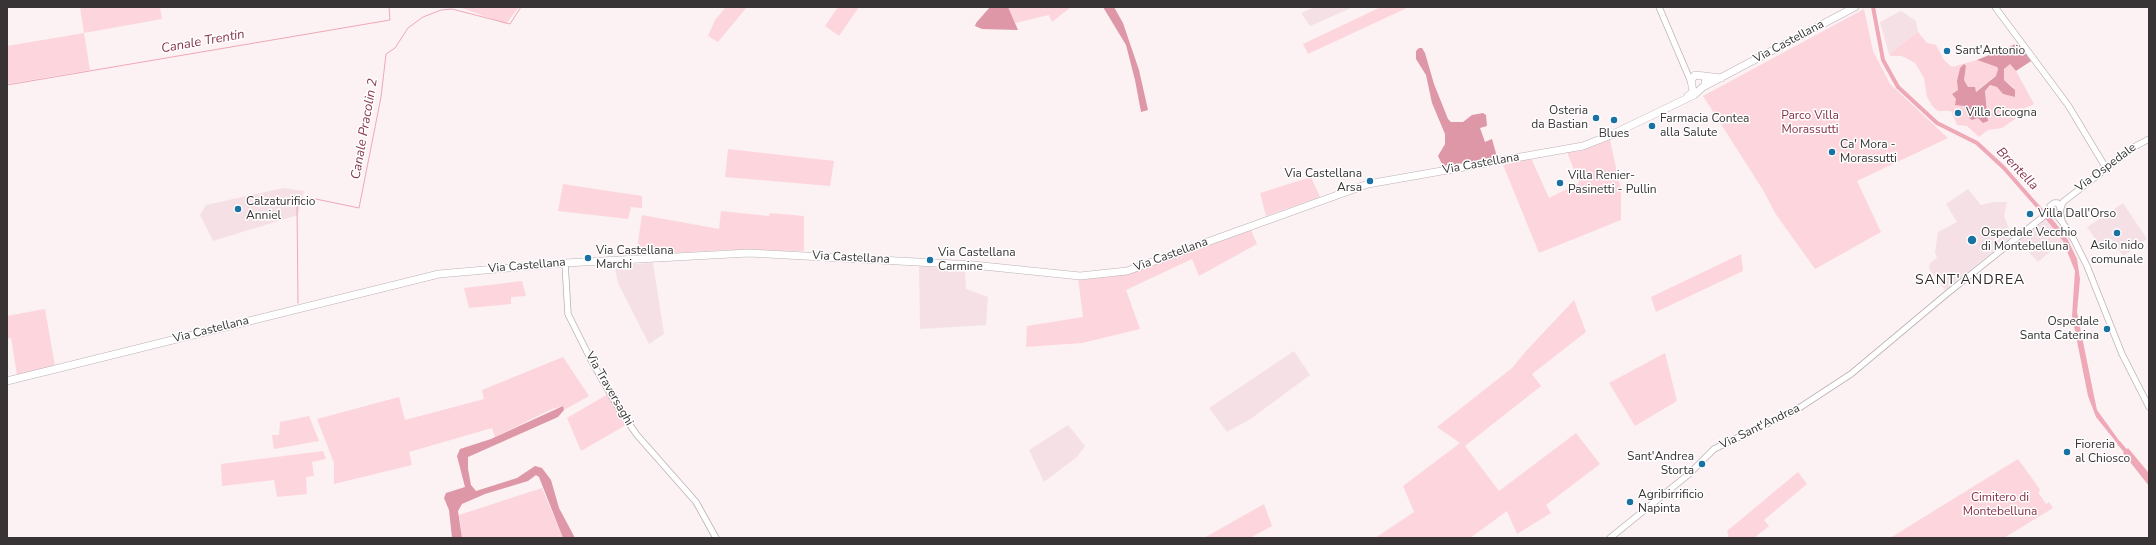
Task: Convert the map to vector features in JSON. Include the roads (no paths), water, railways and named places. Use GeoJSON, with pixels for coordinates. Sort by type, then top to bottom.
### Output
{"type":"FeatureCollection","features":[{"type":"Feature","properties":{"kind":"main road","name":"Via Castellana"},"geometry":{"type":"LineString","coordinates":[[7,381],[439,274],[565,263],[749,253],[973,265],[1080,276],[1105,275],[1134,268],[1368,184],[1582,146],[1611,136],[1694,96],[1703,88],[1855,7]]}},
{"type":"Feature","properties":{"kind":"main road"},"geometry":{"type":"LineString","coordinates":[[1702,75],[1706,81],[1703,88],[1697,89],[1692,83],[1695,75],[1702,75],[1714,78],[1723,77]]}},
{"type":"Feature","properties":{"kind":"main road","name":"Via Castellana"},"geometry":{"type":"LineString","coordinates":[[1679,102],[1692,93],[1692,83]]}},
{"type":"Feature","properties":{"kind":"street"},"geometry":{"type":"LineString","coordinates":[[1659,7],[1692,83]]}},
{"type":"Feature","properties":{"kind":"street"},"geometry":{"type":"LineString","coordinates":[[1995,7],[2079,121],[2106,168]]}},
{"type":"Feature","properties":{"kind":"street"},"geometry":{"type":"LineString","coordinates":[[1685,64],[1691,70],[1702,75]]}},
{"type":"Feature","properties":{"kind":"street","name":"Via Ospedale"},"geometry":{"type":"LineString","coordinates":[[2056,203],[2065,200],[2134,147],[2149,139]]}},
{"type":"Feature","properties":{"kind":"street","name":"Via Ospedale"},"geometry":{"type":"LineString","coordinates":[[2060,208],[2065,200]]}},
{"type":"Feature","properties":{"kind":"street"},"geometry":{"type":"LineString","coordinates":[[2050,212],[2052,204],[2056,203],[2060,208],[2063,223]]}},
{"type":"Feature","properties":{"kind":"street"},"geometry":{"type":"LineString","coordinates":[[2050,212],[2058,212],[2060,208]]}},
{"type":"Feature","properties":{"kind":"street"},"geometry":{"type":"LineString","coordinates":[[2050,212],[2063,223],[2074,240],[2087,266],[2122,354],[2149,407]]}},
{"type":"Feature","properties":{"kind":"street","name":"Via Sant'Andrea"},"geometry":{"type":"LineString","coordinates":[[1610,538],[1689,474],[1714,449],[1796,410],[1851,374],[1878,353],[1949,292],[2050,212]]}},
{"type":"Feature","properties":{"kind":"street","name":"Via Traversaghi"},"geometry":{"type":"LineString","coordinates":[[565,263],[568,314],[592,362],[618,409],[632,428],[696,502],[716,538]]}},
{"type":"Feature","properties":{"kind":"waterway","name":"Canale Trentin"},"geometry":{"type":"LineString","coordinates":[[7,85],[390,20],[389,7]]}},
{"type":"Feature","properties":{"kind":"waterway","name":"Canale Pracolin 2"},"geometry":{"type":"LineString","coordinates":[[298,303],[297,207],[311,198],[359,208],[381,97],[386,54],[395,48],[408,28],[423,17],[441,10],[452,9],[510,24],[521,7]]}},
{"type":"Feature","properties":{"kind":"waterway","name":"Brentella"},"geometry":{"type":"LineString","coordinates":[[1873,7],[1883,60],[1898,87],[1937,123],[1977,143],[2004,168],[2046,216]]}},
{"type":"Feature","properties":{"kind":"waterway","name":"Brentella"},"geometry":{"type":"LineString","coordinates":[[2119,443],[2128,454]]}},
{"type":"Feature","properties":{"kind":"place","name":"Sant'Antonio"},"geometry":{"type":"Point","coordinates":[1947,51]}},
{"type":"Feature","properties":{"kind":"place","name":"Villa Cicogna"},"geometry":{"type":"Point","coordinates":[1958,113]}},
{"type":"Feature","properties":{"kind":"place","name":"Osteria da Bastian"},"geometry":{"type":"Point","coordinates":[1596,118]}},
{"type":"Feature","properties":{"kind":"place","name":"Blues"},"geometry":{"type":"Point","coordinates":[1614,120]}},
{"type":"Feature","properties":{"kind":"place","name":"Farmacia Contea alla Salute"},"geometry":{"type":"Point","coordinates":[1652,126]}},
{"type":"Feature","properties":{"kind":"place","name":"Ca' Mora - Morassutti"},"geometry":{"type":"Point","coordinates":[1832,152]}},
{"type":"Feature","properties":{"kind":"place","name":"Via Castellana Arsa"},"geometry":{"type":"Point","coordinates":[1370,181]}},
{"type":"Feature","properties":{"kind":"place","name":"Villa Renier- Pasinetti - Pullin"},"geometry":{"type":"Point","coordinates":[1560,183]}},
{"type":"Feature","properties":{"kind":"place","name":"Calzaturificio Anniel"},"geometry":{"type":"Point","coordinates":[238,209]}},
{"type":"Feature","properties":{"kind":"place","name":"Villa Dall'Orso"},"geometry":{"type":"Point","coordinates":[2030,214]}},
{"type":"Feature","properties":{"kind":"place","name":"Asilo nido comunale"},"geometry":{"type":"Point","coordinates":[2117,233]}},
{"type":"Feature","properties":{"kind":"place","name":"Ospedale Vecchio di Montebelluna"},"geometry":{"type":"Point","coordinates":[1972,240]}},
{"type":"Feature","properties":{"kind":"place","name":"Via Castellana Marchi"},"geometry":{"type":"Point","coordinates":[588,258]}},
{"type":"Feature","properties":{"kind":"place","name":"Via Castellana Carmine"},"geometry":{"type":"Point","coordinates":[930,260]}},
{"type":"Feature","properties":{"kind":"place","name":"Ospedale Santa Caterina"},"geometry":{"type":"Point","coordinates":[2107,329]}},
{"type":"Feature","properties":{"kind":"place","name":"Fioreria al Chiosco"},"geometry":{"type":"Point","coordinates":[2067,452]}},
{"type":"Feature","properties":{"kind":"place","name":"Sant'Andrea Storta"},"geometry":{"type":"Point","coordinates":[1702,464]}},
{"type":"Feature","properties":{"kind":"place","name":"Agribirrificio Napinta"},"geometry":{"type":"Point","coordinates":[1630,502]}},
{"type":"Feature","properties":{"kind":"district","name":"SANT'ANDREA"},"geometry":{"type":"Point","coordinates":[1970,281]}},
{"type":"Feature","properties":{"kind":"park label","name":"Parco Villa Morassutti"},"geometry":{"type":"Point","coordinates":[1810,123]}},
{"type":"Feature","properties":{"kind":"park label","name":"Cimitero di Montebelluna"},"geometry":{"type":"Point","coordinates":[2000,505]}}]}
